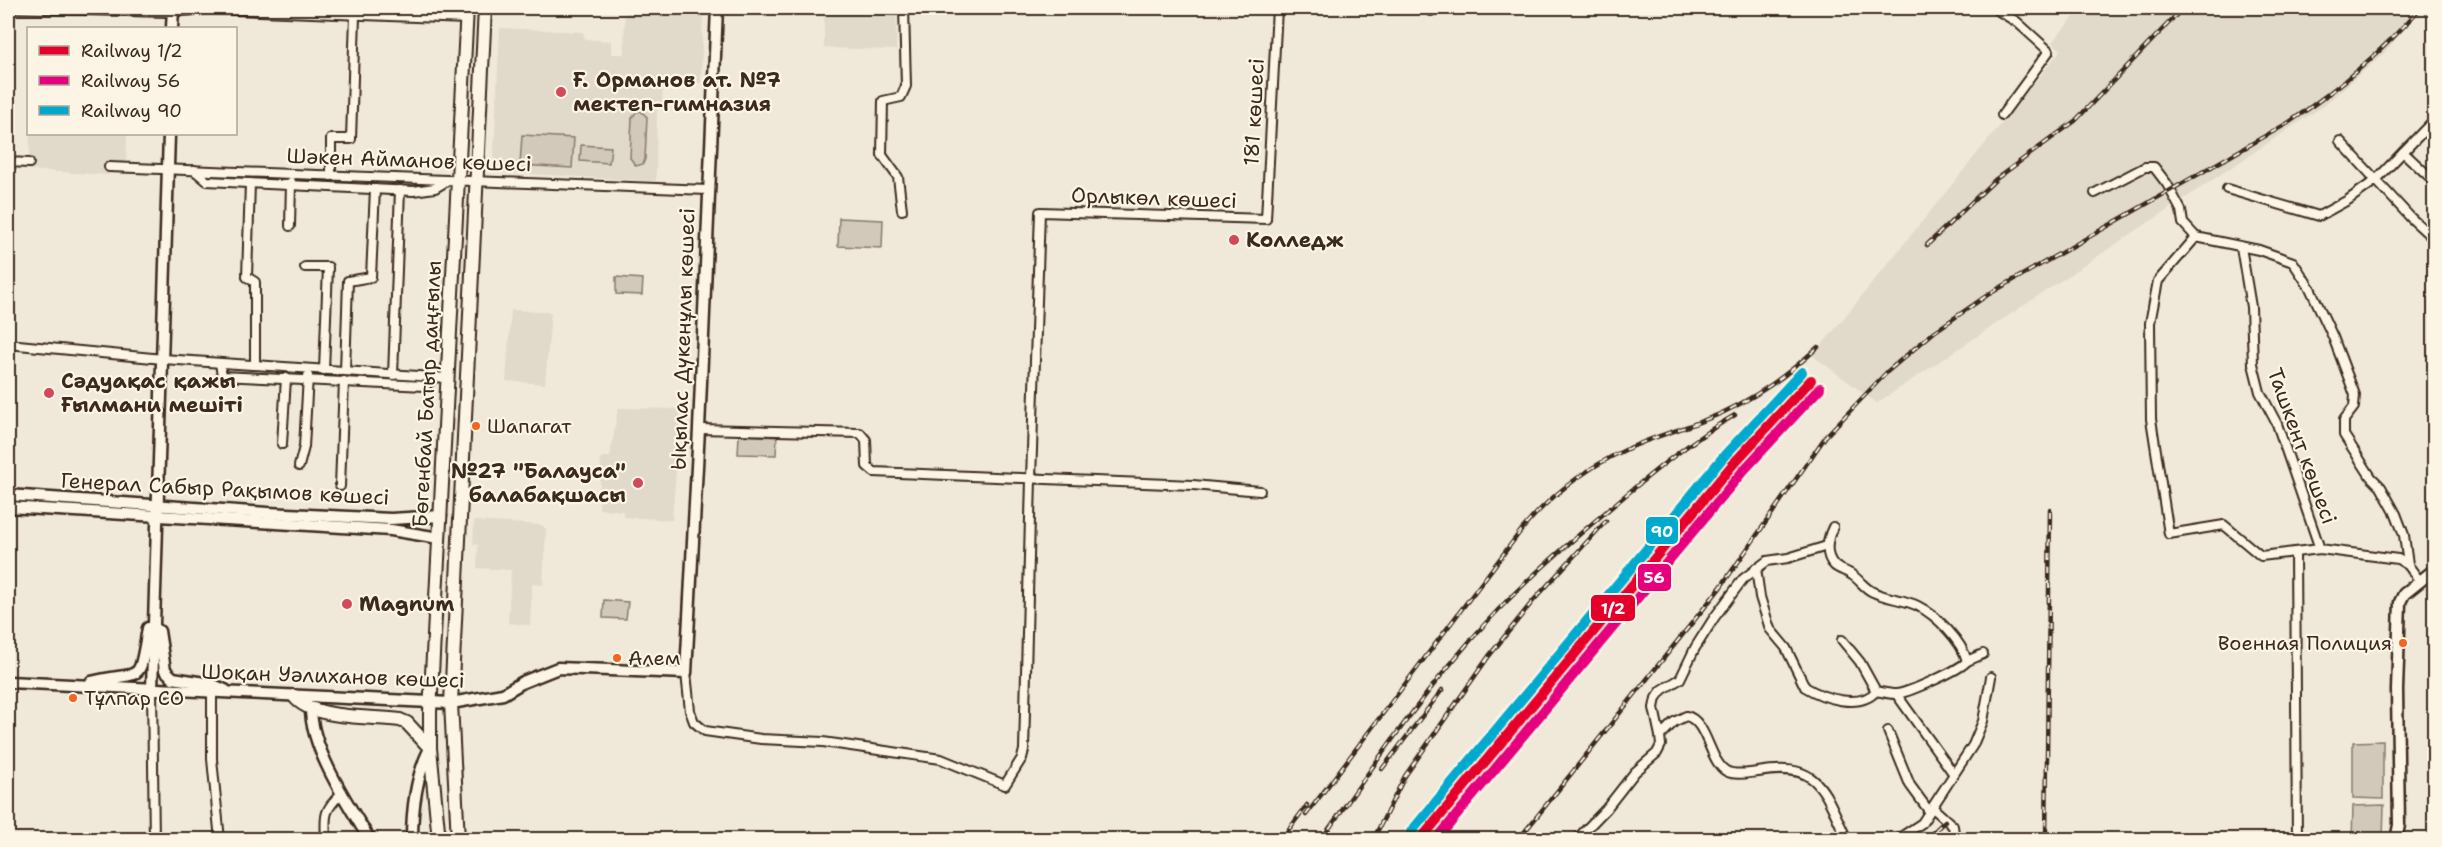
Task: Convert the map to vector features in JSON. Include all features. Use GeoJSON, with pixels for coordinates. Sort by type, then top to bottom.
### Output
{"type":"FeatureCollection","features":[{"type":"Feature","properties":{"kind":"main road","name":"Бөгенбай Батыр даңғылы"},"geometry":{"type":"LineString","coordinates":[[458,840],[451,703],[485,8]]}},
{"type":"Feature","properties":{"kind":"main road","name":"Бөгенбай Батыр даңғылы"},"geometry":{"type":"LineString","coordinates":[[439,840],[430,748],[431,702],[448,378],[452,182],[467,13]]}},
{"type":"Feature","properties":{"kind":"main road"},"geometry":{"type":"LineString","coordinates":[[294,696],[299,704],[311,709],[345,716],[400,720],[407,723],[430,748]]}},
{"type":"Feature","properties":{"kind":"street"},"geometry":{"type":"LineString","coordinates":[[8,8],[343,12],[355,16],[467,13]]}},
{"type":"Feature","properties":{"kind":"street","name":"Ықылас Дүкенұлы көшесі"},"geometry":{"type":"LineString","coordinates":[[686,673],[717,8]]}},
{"type":"Feature","properties":{"kind":"street"},"geometry":{"type":"LineString","coordinates":[[902,210],[898,177],[882,155],[884,100],[901,97],[906,86],[904,8]]}},
{"type":"Feature","properties":{"kind":"street","name":"181 көшесі"},"geometry":{"type":"LineString","coordinates":[[1266,219],[1277,8]]}},
{"type":"Feature","properties":{"kind":"street"},"geometry":{"type":"LineString","coordinates":[[1994,8],[2017,22],[2049,51],[2002,115]]}},
{"type":"Feature","properties":{"kind":"street"},"geometry":{"type":"LineString","coordinates":[[172,27],[173,9]]}},
{"type":"Feature","properties":{"kind":"street"},"geometry":{"type":"LineString","coordinates":[[330,176],[331,139],[351,139],[355,16]]}},
{"type":"Feature","properties":{"kind":"street"},"geometry":{"type":"LineString","coordinates":[[2227,189],[2319,216],[2348,200],[2376,180],[2434,120]]}},
{"type":"Feature","properties":{"kind":"street"},"geometry":{"type":"LineString","coordinates":[[154,840],[154,601],[159,512],[169,135]]}},
{"type":"Feature","properties":{"kind":"street"},"geometry":{"type":"LineString","coordinates":[[2340,141],[2410,218],[2434,239]]}},
{"type":"Feature","properties":{"kind":"street"},"geometry":{"type":"LineString","coordinates":[[2403,152],[2434,181]]}},
{"type":"Feature","properties":{"kind":"street"},"geometry":{"type":"LineString","coordinates":[[8,162],[29,163]]}},
{"type":"Feature","properties":{"kind":"street","name":"Шәкен Айманов көшесі"},"geometry":{"type":"LineString","coordinates":[[109,167],[452,182],[708,190]]}},
{"type":"Feature","properties":{"kind":"street"},"geometry":{"type":"LineString","coordinates":[[2095,193],[2145,167],[2154,167],[2181,210],[2183,223],[2196,237],[2259,250],[2293,262],[2310,288],[2333,337],[2355,396],[2354,407],[2344,420],[2344,435],[2396,514],[2404,535],[2408,564],[2419,580]]}},
{"type":"Feature","properties":{"kind":"street"},"geometry":{"type":"LineString","coordinates":[[194,170],[207,182],[400,190],[435,188],[452,182]]}},
{"type":"Feature","properties":{"kind":"street"},"geometry":{"type":"LineString","coordinates":[[290,226],[291,175]]}},
{"type":"Feature","properties":{"kind":"street"},"geometry":{"type":"LineString","coordinates":[[250,183],[247,277],[255,282],[255,365]]}},
{"type":"Feature","properties":{"kind":"street"},"geometry":{"type":"LineString","coordinates":[[345,371],[348,280],[371,277],[375,189]]}},
{"type":"Feature","properties":{"kind":"street"},"geometry":{"type":"LineString","coordinates":[[393,375],[400,190]]}},
{"type":"Feature","properties":{"kind":"street","name":"Орлыкөл көшесі"},"geometry":{"type":"LineString","coordinates":[[1030,479],[1040,212],[1266,219]]}},
{"type":"Feature","properties":{"kind":"street","name":"Ташкент көшесі"},"geometry":{"type":"LineString","coordinates":[[2196,237],[2158,281],[2150,323],[2151,419],[2169,534],[2224,525],[2261,556],[2320,549],[2398,559],[2408,564]]}},
{"type":"Feature","properties":{"kind":"street","name":"Ташкент көшесі"},"geometry":{"type":"LineString","coordinates":[[2241,247],[2251,307],[2253,364],[2260,392],[2277,424],[2320,549]]}},
{"type":"Feature","properties":{"kind":"street"},"geometry":{"type":"LineString","coordinates":[[305,267],[328,267],[324,370]]}},
{"type":"Feature","properties":{"kind":"street"},"geometry":{"type":"LineString","coordinates":[[8,344],[163,359],[448,378]]}},
{"type":"Feature","properties":{"kind":"street"},"geometry":{"type":"LineString","coordinates":[[220,363],[222,376],[426,386],[435,377]]}},
{"type":"Feature","properties":{"kind":"street"},"geometry":{"type":"LineString","coordinates":[[299,466],[304,447],[309,369]]}},
{"type":"Feature","properties":{"kind":"street"},"geometry":{"type":"LineString","coordinates":[[282,444],[286,378]]}},
{"type":"Feature","properties":{"kind":"street"},"geometry":{"type":"LineString","coordinates":[[340,486],[344,381]]}},
{"type":"Feature","properties":{"kind":"street"},"geometry":{"type":"LineString","coordinates":[[699,429],[860,433],[866,440],[867,466],[874,471],[1193,485],[1260,491]]}},
{"type":"Feature","properties":{"kind":"street"},"geometry":{"type":"LineString","coordinates":[[686,673],[690,711],[694,722],[705,732],[761,739],[823,742],[941,759],[1005,785],[1022,758],[1024,750],[1030,479]]}},
{"type":"Feature","properties":{"kind":"street","name":"Генерал Сабыр Рақымов көшесі"},"geometry":{"type":"LineString","coordinates":[[8,495],[159,512]]}},
{"type":"Feature","properties":{"kind":"street","name":"Генерал Сабыр Рақымов көшесі"},"geometry":{"type":"LineString","coordinates":[[8,507],[159,512],[391,525],[440,538]]}},
{"type":"Feature","properties":{"kind":"street","name":"Генерал Сабыр Рақымов көшесі"},"geometry":{"type":"LineString","coordinates":[[391,525],[441,516]]}},
{"type":"Feature","properties":{"kind":"street"},"geometry":{"type":"LineString","coordinates":[[1833,527],[1827,538],[1833,564],[1851,574],[1871,592],[1917,606],[1934,617],[1963,651],[1967,661]]}},
{"type":"Feature","properties":{"kind":"street"},"geometry":{"type":"LineString","coordinates":[[1576,840],[1606,809],[1635,772],[1657,753],[1661,745],[1662,733],[1654,708],[1656,699],[1662,690],[1680,679],[1695,648],[1731,593],[1756,568],[1767,561],[1788,558],[1827,546]]}},
{"type":"Feature","properties":{"kind":"street"},"geometry":{"type":"LineString","coordinates":[[2295,552],[2297,840]]}},
{"type":"Feature","properties":{"kind":"street"},"geometry":{"type":"LineString","coordinates":[[1756,568],[1760,597],[1770,629],[1786,648],[1800,681],[1805,687],[1839,700],[1864,699],[1876,691],[1897,695],[1942,678],[1964,666],[1967,661],[1983,654]]}},
{"type":"Feature","properties":{"kind":"street"},"geometry":{"type":"LineString","coordinates":[[2396,840],[2399,825],[2397,678],[2400,602],[2404,594],[2434,570]]}},
{"type":"Feature","properties":{"kind":"street"},"geometry":{"type":"LineString","coordinates":[[79,685],[110,678],[131,677],[138,672],[143,664],[154,601]]}},
{"type":"Feature","properties":{"kind":"street"},"geometry":{"type":"LineString","coordinates":[[154,601],[163,660],[168,675],[173,678],[212,684],[232,693]]}},
{"type":"Feature","properties":{"kind":"street"},"geometry":{"type":"LineString","coordinates":[[1842,640],[1860,663],[1876,691]]}},
{"type":"Feature","properties":{"kind":"street","name":"Шоқан Уәлиханов көшесі"},"geometry":{"type":"LineString","coordinates":[[8,682],[451,703],[503,694],[523,682],[558,668],[686,673]]}},
{"type":"Feature","properties":{"kind":"street"},"geometry":{"type":"LineString","coordinates":[[1896,840],[1922,823],[1973,745],[1989,697],[1991,678]]}},
{"type":"Feature","properties":{"kind":"street"},"geometry":{"type":"LineString","coordinates":[[212,692],[212,759],[220,840]]}},
{"type":"Feature","properties":{"kind":"street"},"geometry":{"type":"LineString","coordinates":[[1897,695],[1953,773]]}},
{"type":"Feature","properties":{"kind":"street"},"geometry":{"type":"LineString","coordinates":[[311,709],[316,735],[340,795],[370,840]]}},
{"type":"Feature","properties":{"kind":"street"},"geometry":{"type":"LineString","coordinates":[[1662,733],[1674,722],[1686,716],[1691,717],[1703,733],[1720,766],[1730,772],[1786,770],[1808,774],[1815,778],[1828,798],[1844,832]]}},
{"type":"Feature","properties":{"kind":"street"},"geometry":{"type":"LineString","coordinates":[[1888,731],[1910,785],[1931,810],[1953,826],[1954,840]]}},
{"type":"Feature","properties":{"kind":"street"},"geometry":{"type":"LineString","coordinates":[[412,840],[412,816],[421,766],[430,748]]}},
{"type":"Feature","properties":{"kind":"street"},"geometry":{"type":"LineString","coordinates":[[326,840],[327,808],[340,795]]}},
{"type":"Feature","properties":{"kind":"shaded area","name":"Ғ. Орманов ат. №7 мектеп-гимназия"},"geometry":{"type":"Polygon","coordinates":[[[625,8],[703,8],[701,83],[663,81],[662,106],[657,107],[656,181],[493,172],[500,28],[583,32],[585,39],[611,41],[611,54],[624,54],[625,8]]]}},
{"type":"Feature","properties":{"kind":"shaded area"},"geometry":{"type":"Polygon","coordinates":[[[824,8],[897,8],[896,50],[824,48],[824,8]]]}},
{"type":"Feature","properties":{"kind":"shaded area"},"geometry":{"type":"Polygon","coordinates":[[[2082,8],[2422,8],[2383,54],[2322,107],[1877,403],[1813,356],[2061,50],[2052,42],[2082,8]]]}},
{"type":"Feature","properties":{"kind":"shaded area"},"geometry":{"type":"Polygon","coordinates":[[[641,111],[647,117],[645,159],[643,164],[636,166],[630,158],[632,118],[636,112],[641,111]]]}},
{"type":"Feature","properties":{"kind":"shaded area"},"geometry":{"type":"Polygon","coordinates":[[[30,135],[127,135],[126,163],[109,167],[109,175],[29,170],[30,135]]]}},
{"type":"Feature","properties":{"kind":"shaded area"},"geometry":{"type":"Polygon","coordinates":[[[522,135],[574,138],[572,168],[520,165],[522,135]]]}},
{"type":"Feature","properties":{"kind":"shaded area"},"geometry":{"type":"Polygon","coordinates":[[[581,145],[611,147],[609,163],[580,161],[581,145]]]}},
{"type":"Feature","properties":{"kind":"shaded area"},"geometry":{"type":"Polygon","coordinates":[[[839,218],[883,220],[882,248],[838,246],[839,218]]]}},
{"type":"Feature","properties":{"kind":"shaded area"},"geometry":{"type":"Polygon","coordinates":[[[616,277],[643,279],[642,295],[616,294],[616,277]]]}},
{"type":"Feature","properties":{"kind":"shaded area"},"geometry":{"type":"Polygon","coordinates":[[[511,310],[551,312],[545,384],[506,381],[511,310]]]}},
{"type":"Feature","properties":{"kind":"shaded area","name":"№27 \"Балауса\" балабақшасы"},"geometry":{"type":"Polygon","coordinates":[[[618,408],[681,409],[672,520],[624,517],[623,511],[599,509],[601,457],[610,457],[618,408]]]}},
{"type":"Feature","properties":{"kind":"shaded area"},"geometry":{"type":"Polygon","coordinates":[[[739,435],[777,437],[776,455],[738,454],[739,435]]]}},
{"type":"Feature","properties":{"kind":"shaded area"},"geometry":{"type":"Polygon","coordinates":[[[474,521],[542,525],[546,529],[543,585],[532,584],[530,625],[508,623],[511,570],[477,568],[478,545],[473,544],[474,521]]]}},
{"type":"Feature","properties":{"kind":"shaded area"},"geometry":{"type":"Polygon","coordinates":[[[604,600],[628,602],[626,619],[603,618],[604,600]]]}},
{"type":"Feature","properties":{"kind":"shaded area"},"geometry":{"type":"Polygon","coordinates":[[[2383,741],[2383,799],[2353,798],[2353,742],[2383,741]]]}},
{"type":"Feature","properties":{"kind":"shaded area"},"geometry":{"type":"Polygon","coordinates":[[[2384,805],[2383,839],[2352,839],[2353,806],[2384,805]]]}},
{"type":"Feature","properties":{"kind":"railway"},"geometry":{"type":"LineString","coordinates":[[1927,245],[1996,179],[2075,121],[2183,8]]}},
{"type":"Feature","properties":{"kind":"railway"},"geometry":{"type":"LineString","coordinates":[[1518,840],[1720,588],[1826,436],[1888,371],[1934,332],[1989,294],[2288,123],[2358,70],[2420,8]]}},
{"type":"Feature","properties":{"kind":"railway"},"geometry":{"type":"LineString","coordinates":[[1306,815],[1520,532],[1546,503],[1593,467],[1628,448],[1737,406],[1785,375],[1818,347]]}},
{"type":"Feature","properties":{"kind":"railway"},"geometry":{"type":"LineString","coordinates":[[1429,840],[1811,380]]}},
{"type":"Feature","properties":{"kind":"railway"},"geometry":{"type":"LineString","coordinates":[[1321,840],[1428,692],[1499,609],[1555,556],[1643,481],[1687,446],[1735,415]]}},
{"type":"Feature","properties":{"kind":"railway"},"geometry":{"type":"LineString","coordinates":[[2046,840],[2050,509]]}},
{"type":"Feature","properties":{"kind":"railway"},"geometry":{"type":"LineString","coordinates":[[1373,840],[1405,776],[1489,656],[1533,601],[1606,521]]}},
{"type":"Feature","properties":{"kind":"railway"},"geometry":{"type":"LineString","coordinates":[[1382,769],[1442,690]]}},
{"type":"Feature","properties":{"kind":"railway"},"geometry":{"type":"LineString","coordinates":[[1281,840],[1307,805]]}},
{"type":"Feature","properties":{"kind":"railway"},"geometry":{"type":"LineString","coordinates":[[1925,840],[1945,821]]}},
{"type":"Feature","properties":{"kind":"rail line","name":"90"},"geometry":{"type":"LineString","coordinates":[[1411,832],[1725,455],[1802,372]]}},
{"type":"Feature","properties":{"kind":"rail line","name":"1/2"},"geometry":{"type":"LineString","coordinates":[[1420,840],[1734,463],[1811,380]]}},
{"type":"Feature","properties":{"kind":"rail line","name":"56"},"geometry":{"type":"LineString","coordinates":[[1436,840],[1743,471],[1820,388]]}},
{"type":"Feature","properties":{"kind":"place","name":"Ғ. Орманов ат. №7 мектеп-гимназия"},"geometry":{"type":"Point","coordinates":[561,92]}},
{"type":"Feature","properties":{"kind":"place","name":"Колледж"},"geometry":{"type":"Point","coordinates":[1234,240]}},
{"type":"Feature","properties":{"kind":"place","name":"Сәдуақас қажы Ғылмани мешіті"},"geometry":{"type":"Point","coordinates":[49,393]}},
{"type":"Feature","properties":{"kind":"place","name":"Шапагат"},"geometry":{"type":"Point","coordinates":[476,426]}},
{"type":"Feature","properties":{"kind":"place","name":"№27 \"Балауса\" балабақшасы"},"geometry":{"type":"Point","coordinates":[638,483]}},
{"type":"Feature","properties":{"kind":"place","name":"Magnum"},"geometry":{"type":"Point","coordinates":[347,604]}},
{"type":"Feature","properties":{"kind":"place","name":"Военная Полиция"},"geometry":{"type":"Point","coordinates":[2403,643]}},
{"type":"Feature","properties":{"kind":"place","name":"Алем"},"geometry":{"type":"Point","coordinates":[617,658]}},
{"type":"Feature","properties":{"kind":"place","name":"Тұлпар СО"},"geometry":{"type":"Point","coordinates":[73,698]}}]}
